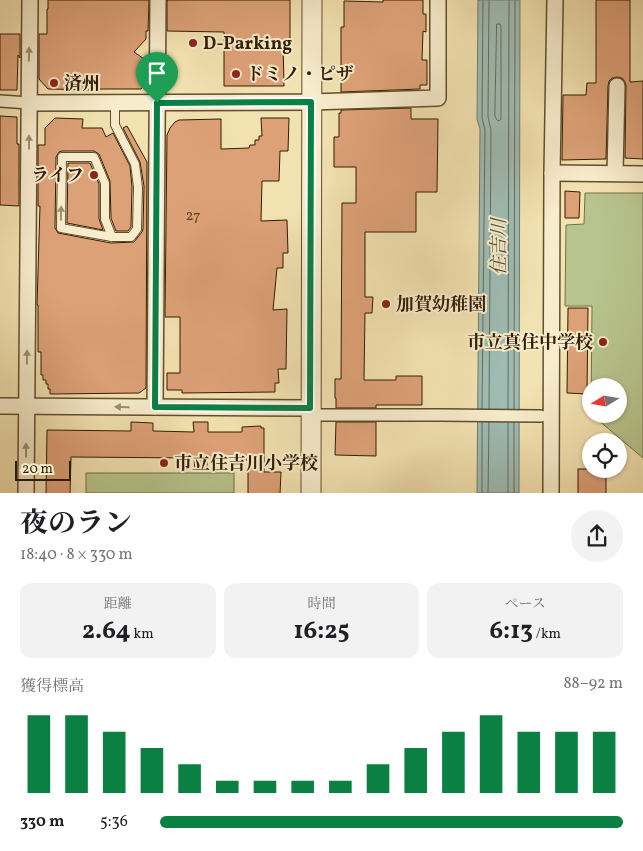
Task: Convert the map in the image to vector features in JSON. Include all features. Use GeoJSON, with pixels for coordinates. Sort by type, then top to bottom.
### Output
{"type":"FeatureCollection","features":[{"type":"Feature","properties":{"kind":"street"},"geometry":{"type":"LineString","coordinates":[[26,493],[23,102],[30,0]]}},
{"type":"Feature","properties":{"kind":"street"},"geometry":{"type":"LineString","coordinates":[[155,407],[158,0]]}},
{"type":"Feature","properties":{"kind":"street"},"geometry":{"type":"LineString","coordinates":[[311,493],[312,0]]}},
{"type":"Feature","properties":{"kind":"street"},"geometry":{"type":"LineString","coordinates":[[0,101],[115,103],[311,102],[438,98],[438,0]]}},
{"type":"Feature","properties":{"kind":"street"},"geometry":{"type":"LineString","coordinates":[[551,493],[552,173],[555,0]]}},
{"type":"Feature","properties":{"kind":"street"},"geometry":{"type":"LineString","coordinates":[[615,173],[616,86]]}},
{"type":"Feature","properties":{"kind":"street"},"geometry":{"type":"LineString","coordinates":[[552,173],[643,174]]}},
{"type":"Feature","properties":{"kind":"street"},"geometry":{"type":"LineString","coordinates":[[0,406],[155,407],[536,416]]}},
{"type":"Feature","properties":{"kind":"lane"},"geometry":{"type":"LineString","coordinates":[[112,237],[105,219],[105,183],[94,156],[62,157],[61,228],[112,237],[131,237],[137,228],[138,187],[135,164],[115,125],[115,103]]}},
{"type":"Feature","properties":{"kind":"green space"},"geometry":{"type":"Polygon","coordinates":[[[585,193],[643,193],[643,458],[627,444],[627,433],[613,433],[602,423],[628,422],[628,378],[591,378],[592,306],[565,306],[566,225],[584,224],[585,193]]]}},
{"type":"Feature","properties":{"kind":"green space"},"geometry":{"type":"Polygon","coordinates":[[[86,473],[234,473],[234,493],[86,493],[86,473]]]}},
{"type":"Feature","properties":{"kind":"water","name":"住吉川"},"geometry":{"type":"Polygon","coordinates":[[[478,0],[520,0],[519,493],[477,493],[480,129],[477,119],[478,0]]]}},
{"type":"Feature","properties":{"kind":"building"},"geometry":{"type":"Polygon","coordinates":[[[48,0],[149,0],[146,39],[134,52],[147,61],[147,82],[141,89],[48,89],[39,79],[39,34],[47,34],[48,0]]]}},
{"type":"Feature","properties":{"kind":"building"},"geometry":{"type":"Polygon","coordinates":[[[167,0],[290,0],[290,41],[283,41],[284,86],[224,86],[224,32],[167,31],[167,0]]]}},
{"type":"Feature","properties":{"kind":"building"},"geometry":{"type":"Polygon","coordinates":[[[383,0],[423,0],[423,14],[426,14],[426,32],[423,31],[422,60],[427,60],[427,85],[420,85],[420,89],[341,92],[341,27],[344,27],[344,1],[383,2],[383,0]]]}},
{"type":"Feature","properties":{"kind":"building"},"geometry":{"type":"Polygon","coordinates":[[[596,0],[630,0],[630,82],[643,81],[643,159],[625,158],[626,86],[622,78],[617,77],[609,81],[608,86],[606,159],[562,160],[563,95],[586,95],[587,83],[596,83],[596,0]]]}},
{"type":"Feature","properties":{"kind":"building"},"geometry":{"type":"Polygon","coordinates":[[[0,34],[20,34],[17,90],[0,90],[0,34]]]}},
{"type":"Feature","properties":{"kind":"building"},"geometry":{"type":"Polygon","coordinates":[[[411,108],[411,119],[438,119],[437,192],[416,192],[416,232],[365,232],[365,297],[373,297],[372,313],[365,313],[364,380],[396,380],[396,376],[422,376],[422,405],[376,405],[376,408],[336,408],[335,379],[341,379],[342,203],[356,203],[356,167],[334,167],[334,137],[339,137],[339,113],[341,113],[341,110],[411,108]]]}},
{"type":"Feature","properties":{"kind":"building"},"geometry":{"type":"Polygon","coordinates":[[[0,116],[17,117],[19,206],[0,205],[0,116]]]}},
{"type":"Feature","properties":{"kind":"building"},"geometry":{"type":"Polygon","coordinates":[[[55,118],[83,119],[82,128],[102,128],[106,137],[113,133],[130,166],[132,187],[131,227],[128,231],[116,231],[111,218],[110,181],[99,154],[94,151],[59,152],[56,157],[55,228],[58,233],[111,243],[134,242],[143,229],[144,186],[140,162],[123,128],[127,126],[147,162],[146,388],[139,393],[50,394],[48,384],[46,384],[46,380],[43,380],[43,375],[41,375],[41,352],[38,352],[37,305],[40,206],[38,206],[38,145],[45,145],[45,128],[55,118]]]}},
{"type":"Feature","properties":{"kind":"building"},"geometry":{"type":"Polygon","coordinates":[[[261,118],[289,118],[288,151],[280,151],[279,181],[262,181],[261,221],[287,220],[288,253],[283,253],[283,268],[277,268],[273,310],[287,309],[286,369],[278,369],[279,383],[275,383],[275,392],[182,393],[182,390],[167,390],[167,373],[180,373],[180,317],[165,317],[167,135],[170,128],[179,120],[221,119],[221,149],[249,148],[250,145],[255,145],[255,140],[259,140],[259,136],[262,136],[261,118]]]}},
{"type":"Feature","properties":{"kind":"building"},"geometry":{"type":"Polygon","coordinates":[[[68,163],[90,163],[99,184],[99,219],[103,230],[67,223],[68,163]]]}},
{"type":"Feature","properties":{"kind":"building"},"geometry":{"type":"Polygon","coordinates":[[[565,191],[580,192],[579,218],[565,218],[565,191]]]}},
{"type":"Feature","properties":{"kind":"building"},"geometry":{"type":"Polygon","coordinates":[[[568,308],[588,308],[587,378],[582,378],[582,394],[567,393],[568,308]]]}},
{"type":"Feature","properties":{"kind":"building"},"geometry":{"type":"Polygon","coordinates":[[[131,422],[153,423],[153,431],[194,432],[193,422],[208,422],[208,432],[242,432],[242,427],[261,426],[261,428],[264,428],[264,472],[281,472],[280,493],[248,493],[248,460],[207,459],[207,470],[195,470],[194,458],[71,457],[70,493],[46,493],[47,430],[131,431],[131,422]]]}},
{"type":"Feature","properties":{"kind":"building"},"geometry":{"type":"Polygon","coordinates":[[[336,422],[376,422],[376,456],[335,455],[336,422]]]}},
{"type":"Feature","properties":{"kind":"building"},"geometry":{"type":"Polygon","coordinates":[[[578,469],[582,469],[582,478],[606,478],[606,493],[578,493],[578,469]]]}},
{"type":"Feature","properties":{"kind":"place","name":"D-Parking"},"geometry":{"type":"Point","coordinates":[193,43]}},
{"type":"Feature","properties":{"kind":"place","name":"ドミノ・ピザ"},"geometry":{"type":"Point","coordinates":[236,74]}},
{"type":"Feature","properties":{"kind":"place","name":"済州"},"geometry":{"type":"Point","coordinates":[54,83]}},
{"type":"Feature","properties":{"kind":"place","name":"ライフ"},"geometry":{"type":"Point","coordinates":[94,175]}},
{"type":"Feature","properties":{"kind":"place","name":"加賀幼稚園"},"geometry":{"type":"Point","coordinates":[386,304]}},
{"type":"Feature","properties":{"kind":"place","name":"市立真住中学校"},"geometry":{"type":"Point","coordinates":[603,342]}},
{"type":"Feature","properties":{"kind":"place","name":"市立住吉川小学校"},"geometry":{"type":"Point","coordinates":[164,463]}},
{"type":"Feature","properties":{"kind":"route"},"geometry":{"type":"LineString","coordinates":[[311,102],[310,408],[155,407],[157,103],[311,102]]}}]}
